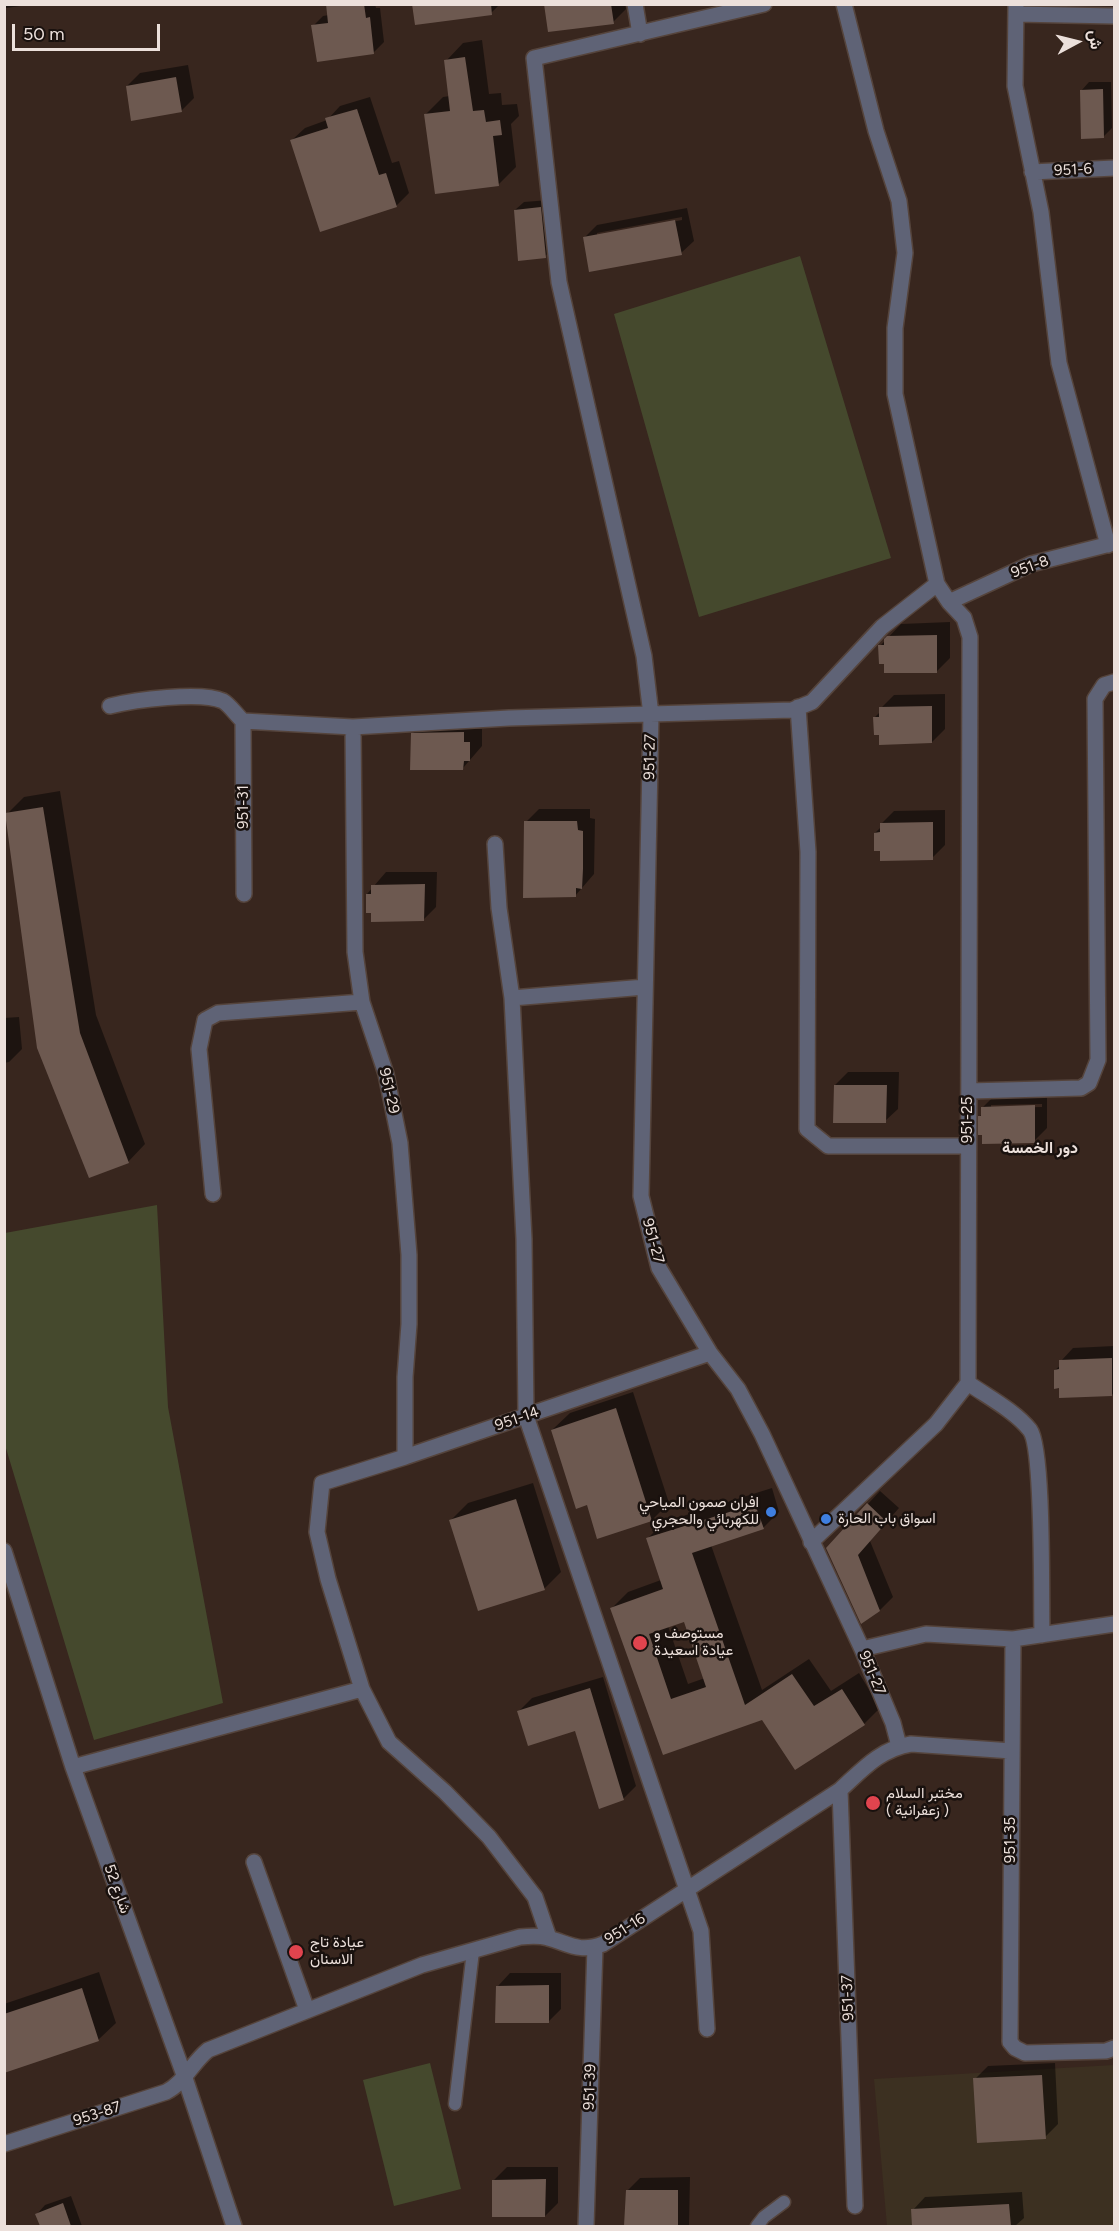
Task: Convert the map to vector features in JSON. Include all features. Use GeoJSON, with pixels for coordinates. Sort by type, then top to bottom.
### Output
{"type":"FeatureCollection","features":[{"type":"Feature","properties":{"kind":"street"},"geometry":{"type":"LineString","coordinates":[[635,4],[640,34],[764,4]]}},
{"type":"Feature","properties":{"kind":"street"},"geometry":{"type":"LineString","coordinates":[[110,706],[146,700],[195,697],[224,701],[243,721],[353,728],[508,718],[792,710],[812,702],[882,627],[937,584],[895,394],[895,328],[905,253],[899,201],[876,131],[843,4]]}},
{"type":"Feature","properties":{"kind":"street"},"geometry":{"type":"LineString","coordinates":[[1111,544],[1059,363],[1041,212],[1015,86],[1016,9],[1114,16]]}},
{"type":"Feature","properties":{"kind":"street","name":"951-27"},"geometry":{"type":"LineString","coordinates":[[640,34],[534,58],[559,282],[644,656],[651,715],[641,1196],[659,1268],[710,1353],[738,1389],[762,1434],[862,1649],[893,1723],[899,1746]]}},
{"type":"Feature","properties":{"kind":"street","name":"951-6"},"geometry":{"type":"LineString","coordinates":[[1032,172],[1114,168]]}},
{"type":"Feature","properties":{"kind":"street","name":"951-8"},"geometry":{"type":"LineString","coordinates":[[949,602],[1031,564],[1111,544]]}},
{"type":"Feature","properties":{"kind":"street","name":"951-25"},"geometry":{"type":"LineString","coordinates":[[937,584],[964,618],[970,637],[968,1383]]}},
{"type":"Feature","properties":{"kind":"street"},"geometry":{"type":"LineString","coordinates":[[969,1090],[1081,1088],[1089,1083],[1098,1060],[1095,699],[1109,683]]}},
{"type":"Feature","properties":{"kind":"street"},"geometry":{"type":"LineString","coordinates":[[798,707],[808,852],[807,1129],[828,1146],[968,1146]]}},
{"type":"Feature","properties":{"kind":"street","name":"951-31"},"geometry":{"type":"LineString","coordinates":[[243,721],[244,894]]}},
{"type":"Feature","properties":{"kind":"street","name":"951-29"},"geometry":{"type":"LineString","coordinates":[[353,728],[355,952],[362,1002],[386,1074],[400,1143],[409,1255],[405,1458]]}},
{"type":"Feature","properties":{"kind":"street"},"geometry":{"type":"LineString","coordinates":[[495,844],[499,908],[512,998],[524,1239],[526,1416],[701,1931],[707,2029]]}},
{"type":"Feature","properties":{"kind":"street"},"geometry":{"type":"LineString","coordinates":[[512,998],[645,987]]}},
{"type":"Feature","properties":{"kind":"street"},"geometry":{"type":"LineString","coordinates":[[213,1194],[199,1049],[205,1020],[218,1013],[362,1002]]}},
{"type":"Feature","properties":{"kind":"street","name":"951-14"},"geometry":{"type":"LineString","coordinates":[[362,1689],[328,1579],[317,1532],[322,1484],[405,1458],[710,1353]]}},
{"type":"Feature","properties":{"kind":"street"},"geometry":{"type":"LineString","coordinates":[[811,1542],[936,1425],[968,1383],[1010,1412],[1031,1431],[1038,1462],[1042,1635]]}},
{"type":"Feature","properties":{"kind":"street","name":"شارع 52"},"geometry":{"type":"LineString","coordinates":[[4,1551],[73,1767],[184,2075],[230,2225]]}},
{"type":"Feature","properties":{"kind":"street"},"geometry":{"type":"LineString","coordinates":[[862,1649],[926,1634],[1013,1639],[1114,1624]]}},
{"type":"Feature","properties":{"kind":"street","name":"951-35"},"geometry":{"type":"LineString","coordinates":[[1013,1639],[1010,2042],[1025,2054],[1106,2051],[1114,2048]]}},
{"type":"Feature","properties":{"kind":"street"},"geometry":{"type":"LineString","coordinates":[[73,1767],[362,1689],[389,1742],[445,1792],[489,1837],[535,1897],[549,1938]]}},
{"type":"Feature","properties":{"kind":"street","name":"951-16"},"geometry":{"type":"LineString","coordinates":[[184,2075],[208,2050],[422,1965],[534,1935],[577,1947],[595,1947],[603,1944],[840,1790],[872,1760],[899,1746],[911,1744],[1012,1751]]}},
{"type":"Feature","properties":{"kind":"street","name":"951-37"},"geometry":{"type":"LineString","coordinates":[[840,1790],[855,2206]]}},
{"type":"Feature","properties":{"kind":"street"},"geometry":{"type":"LineString","coordinates":[[254,1862],[307,2010]]}},
{"type":"Feature","properties":{"kind":"street","name":"951-39"},"geometry":{"type":"LineString","coordinates":[[586,2226],[595,1947]]}},
{"type":"Feature","properties":{"kind":"street","name":"953-87"},"geometry":{"type":"LineString","coordinates":[[4,2144],[166,2091],[178,2084],[184,2075]]}},
{"type":"Feature","properties":{"kind":"lane"},"geometry":{"type":"LineString","coordinates":[[455,2104],[473,1951]]}},
{"type":"Feature","properties":{"kind":"lane"},"geometry":{"type":"LineString","coordinates":[[757,2226],[764,2217],[784,2202]]}},
{"type":"Feature","properties":{"kind":"shaded area"},"geometry":{"type":"Polygon","coordinates":[[[1114,2065],[1114,2226],[887,2226],[874,2079],[1114,2065]]]}},
{"type":"Feature","properties":{"kind":"green space"},"geometry":{"type":"Polygon","coordinates":[[[800,256],[891,558],[699,617],[614,314],[800,256]]]}},
{"type":"Feature","properties":{"kind":"green space"},"geometry":{"type":"Polygon","coordinates":[[[157,1205],[168,1407],[223,1703],[94,1740],[5,1445],[5,1233],[157,1205]]]}},
{"type":"Feature","properties":{"kind":"green space"},"geometry":{"type":"Polygon","coordinates":[[[430,2063],[461,2189],[394,2206],[363,2080],[430,2063]]]}},
{"type":"Feature","properties":{"kind":"building"},"geometry":{"type":"Polygon","coordinates":[[[326,4],[364,4],[366,18],[370,17],[374,54],[317,62],[311,25],[328,23],[326,4]]]}},
{"type":"Feature","properties":{"kind":"building"},"geometry":{"type":"Polygon","coordinates":[[[412,4],[491,4],[492,15],[415,25],[412,4]]]}},
{"type":"Feature","properties":{"kind":"building"},"geometry":{"type":"Polygon","coordinates":[[[544,4],[611,4],[614,24],[548,32],[544,4]]]}},
{"type":"Feature","properties":{"kind":"building"},"geometry":{"type":"Polygon","coordinates":[[[465,57],[473,111],[484,110],[486,122],[500,120],[502,135],[493,136],[499,186],[435,194],[424,114],[450,111],[444,60],[465,57]]]}},
{"type":"Feature","properties":{"kind":"building"},"geometry":{"type":"Polygon","coordinates":[[[176,77],[182,112],[131,121],[126,86],[176,77]]]}},
{"type":"Feature","properties":{"kind":"building"},"geometry":{"type":"Polygon","coordinates":[[[1103,89],[1104,138],[1081,139],[1080,90],[1103,89]]]}},
{"type":"Feature","properties":{"kind":"building"},"geometry":{"type":"Polygon","coordinates":[[[357,109],[379,175],[386,173],[397,207],[320,232],[290,140],[328,128],[325,118],[357,109]]]}},
{"type":"Feature","properties":{"kind":"building"},"geometry":{"type":"Polygon","coordinates":[[[541,207],[546,258],[518,261],[514,210],[541,207]]]}},
{"type":"Feature","properties":{"kind":"building"},"geometry":{"type":"Polygon","coordinates":[[[675,220],[682,255],[589,272],[583,237],[675,220]]]}},
{"type":"Feature","properties":{"kind":"building"},"geometry":{"type":"Polygon","coordinates":[[[937,635],[937,673],[884,673],[884,664],[879,664],[878,645],[884,645],[884,639],[887,636],[937,635]]]}},
{"type":"Feature","properties":{"kind":"building"},"geometry":{"type":"Polygon","coordinates":[[[932,706],[932,743],[879,745],[879,735],[874,735],[873,717],[879,717],[879,707],[932,706]]]}},
{"type":"Feature","properties":{"kind":"building"},"geometry":{"type":"Polygon","coordinates":[[[464,732],[464,742],[470,742],[470,761],[464,761],[463,770],[410,770],[411,733],[464,732]]]}},
{"type":"Feature","properties":{"kind":"building"},"geometry":{"type":"Polygon","coordinates":[[[43,807],[80,1033],[129,1163],[89,1178],[37,1048],[5,813],[43,807]]]}},
{"type":"Feature","properties":{"kind":"building"},"geometry":{"type":"Polygon","coordinates":[[[524,821],[577,821],[578,830],[583,831],[583,869],[582,889],[576,888],[576,897],[523,898],[524,821]]]}},
{"type":"Feature","properties":{"kind":"building"},"geometry":{"type":"Polygon","coordinates":[[[933,822],[933,860],[880,861],[880,851],[874,851],[874,833],[880,832],[880,823],[933,822]]]}},
{"type":"Feature","properties":{"kind":"building"},"geometry":{"type":"Polygon","coordinates":[[[425,884],[424,921],[371,922],[371,913],[366,913],[366,894],[371,894],[371,885],[425,884]]]}},
{"type":"Feature","properties":{"kind":"building"},"geometry":{"type":"Polygon","coordinates":[[[834,1085],[887,1085],[886,1123],[833,1123],[834,1085]]]}},
{"type":"Feature","properties":{"kind":"building"},"geometry":{"type":"Polygon","coordinates":[[[1035,1105],[1035,1143],[982,1144],[982,1135],[978,1135],[978,1116],[981,1116],[981,1107],[1035,1105]]]}},
{"type":"Feature","properties":{"kind":"building"},"geometry":{"type":"Polygon","coordinates":[[[1112,1358],[1112,1396],[1059,1398],[1059,1388],[1054,1389],[1054,1370],[1059,1369],[1059,1360],[1112,1358]]]}},
{"type":"Feature","properties":{"kind":"building"},"geometry":{"type":"Polygon","coordinates":[[[616,1408],[652,1521],[597,1539],[587,1505],[576,1509],[551,1430],[616,1408]]]}},
{"type":"Feature","properties":{"kind":"building"},"geometry":{"type":"Polygon","coordinates":[[[516,1499],[545,1590],[478,1611],[449,1520],[516,1499]]]}},
{"type":"Feature","properties":{"kind":"building"},"geometry":{"type":"Polygon","coordinates":[[[867,1503],[887,1522],[858,1555],[880,1611],[861,1624],[826,1548],[867,1503]]]}},
{"type":"Feature","properties":{"kind":"building"},"geometry":{"type":"Polygon","coordinates":[[[755,1504],[764,1529],[692,1553],[745,1705],[792,1674],[814,1706],[842,1689],[865,1725],[795,1770],[762,1720],[663,1755],[610,1608],[663,1589],[646,1538],[755,1504]],[[684,1622],[649,1634],[671,1699],[706,1687],[684,1622]]]}},
{"type":"Feature","properties":{"kind":"building"},"geometry":{"type":"Polygon","coordinates":[[[590,1688],[624,1800],[599,1809],[575,1731],[528,1746],[517,1711],[590,1688]]]}},
{"type":"Feature","properties":{"kind":"building"},"geometry":{"type":"Polygon","coordinates":[[[549,1985],[549,2023],[495,2023],[496,1986],[549,1985]]]}},
{"type":"Feature","properties":{"kind":"building"},"geometry":{"type":"Polygon","coordinates":[[[82,1988],[99,2041],[4,2073],[4,2014],[82,1988]]]}},
{"type":"Feature","properties":{"kind":"building"},"geometry":{"type":"Polygon","coordinates":[[[1042,2075],[1046,2139],[977,2143],[973,2078],[1042,2075]]]}},
{"type":"Feature","properties":{"kind":"building"},"geometry":{"type":"Polygon","coordinates":[[[546,2179],[545,2217],[492,2217],[492,2180],[546,2179]]]}},
{"type":"Feature","properties":{"kind":"building"},"geometry":{"type":"Polygon","coordinates":[[[626,2190],[678,2190],[678,2226],[624,2226],[626,2190]]]}},
{"type":"Feature","properties":{"kind":"building"},"geometry":{"type":"Polygon","coordinates":[[[63,2203],[71,2226],[40,2226],[35,2214],[63,2203]]]}},
{"type":"Feature","properties":{"kind":"building"},"geometry":{"type":"Polygon","coordinates":[[[1009,2204],[1011,2226],[912,2226],[911,2209],[1009,2204]]]}},
{"type":"Feature","properties":{"kind":"place","name":"افران صمون المياحي للكهربائي والحجري"},"geometry":{"type":"Point","coordinates":[771,1512]}},
{"type":"Feature","properties":{"kind":"place","name":"اسواق باب الحارة"},"geometry":{"type":"Point","coordinates":[826,1519]}},
{"type":"Feature","properties":{"kind":"place","name":"مستوصف و عيادة اسعيدة"},"geometry":{"type":"Point","coordinates":[640,1643]}},
{"type":"Feature","properties":{"kind":"place","name":"مختبر السلام ( زعفرانية )"},"geometry":{"type":"Point","coordinates":[873,1803]}},
{"type":"Feature","properties":{"kind":"place","name":"عيادة تاج الاسنان"},"geometry":{"type":"Point","coordinates":[296,1952]}},
{"type":"Feature","properties":{"kind":"district","name":"دور الخمسة"},"geometry":{"type":"Point","coordinates":[1040,1148]}}]}
